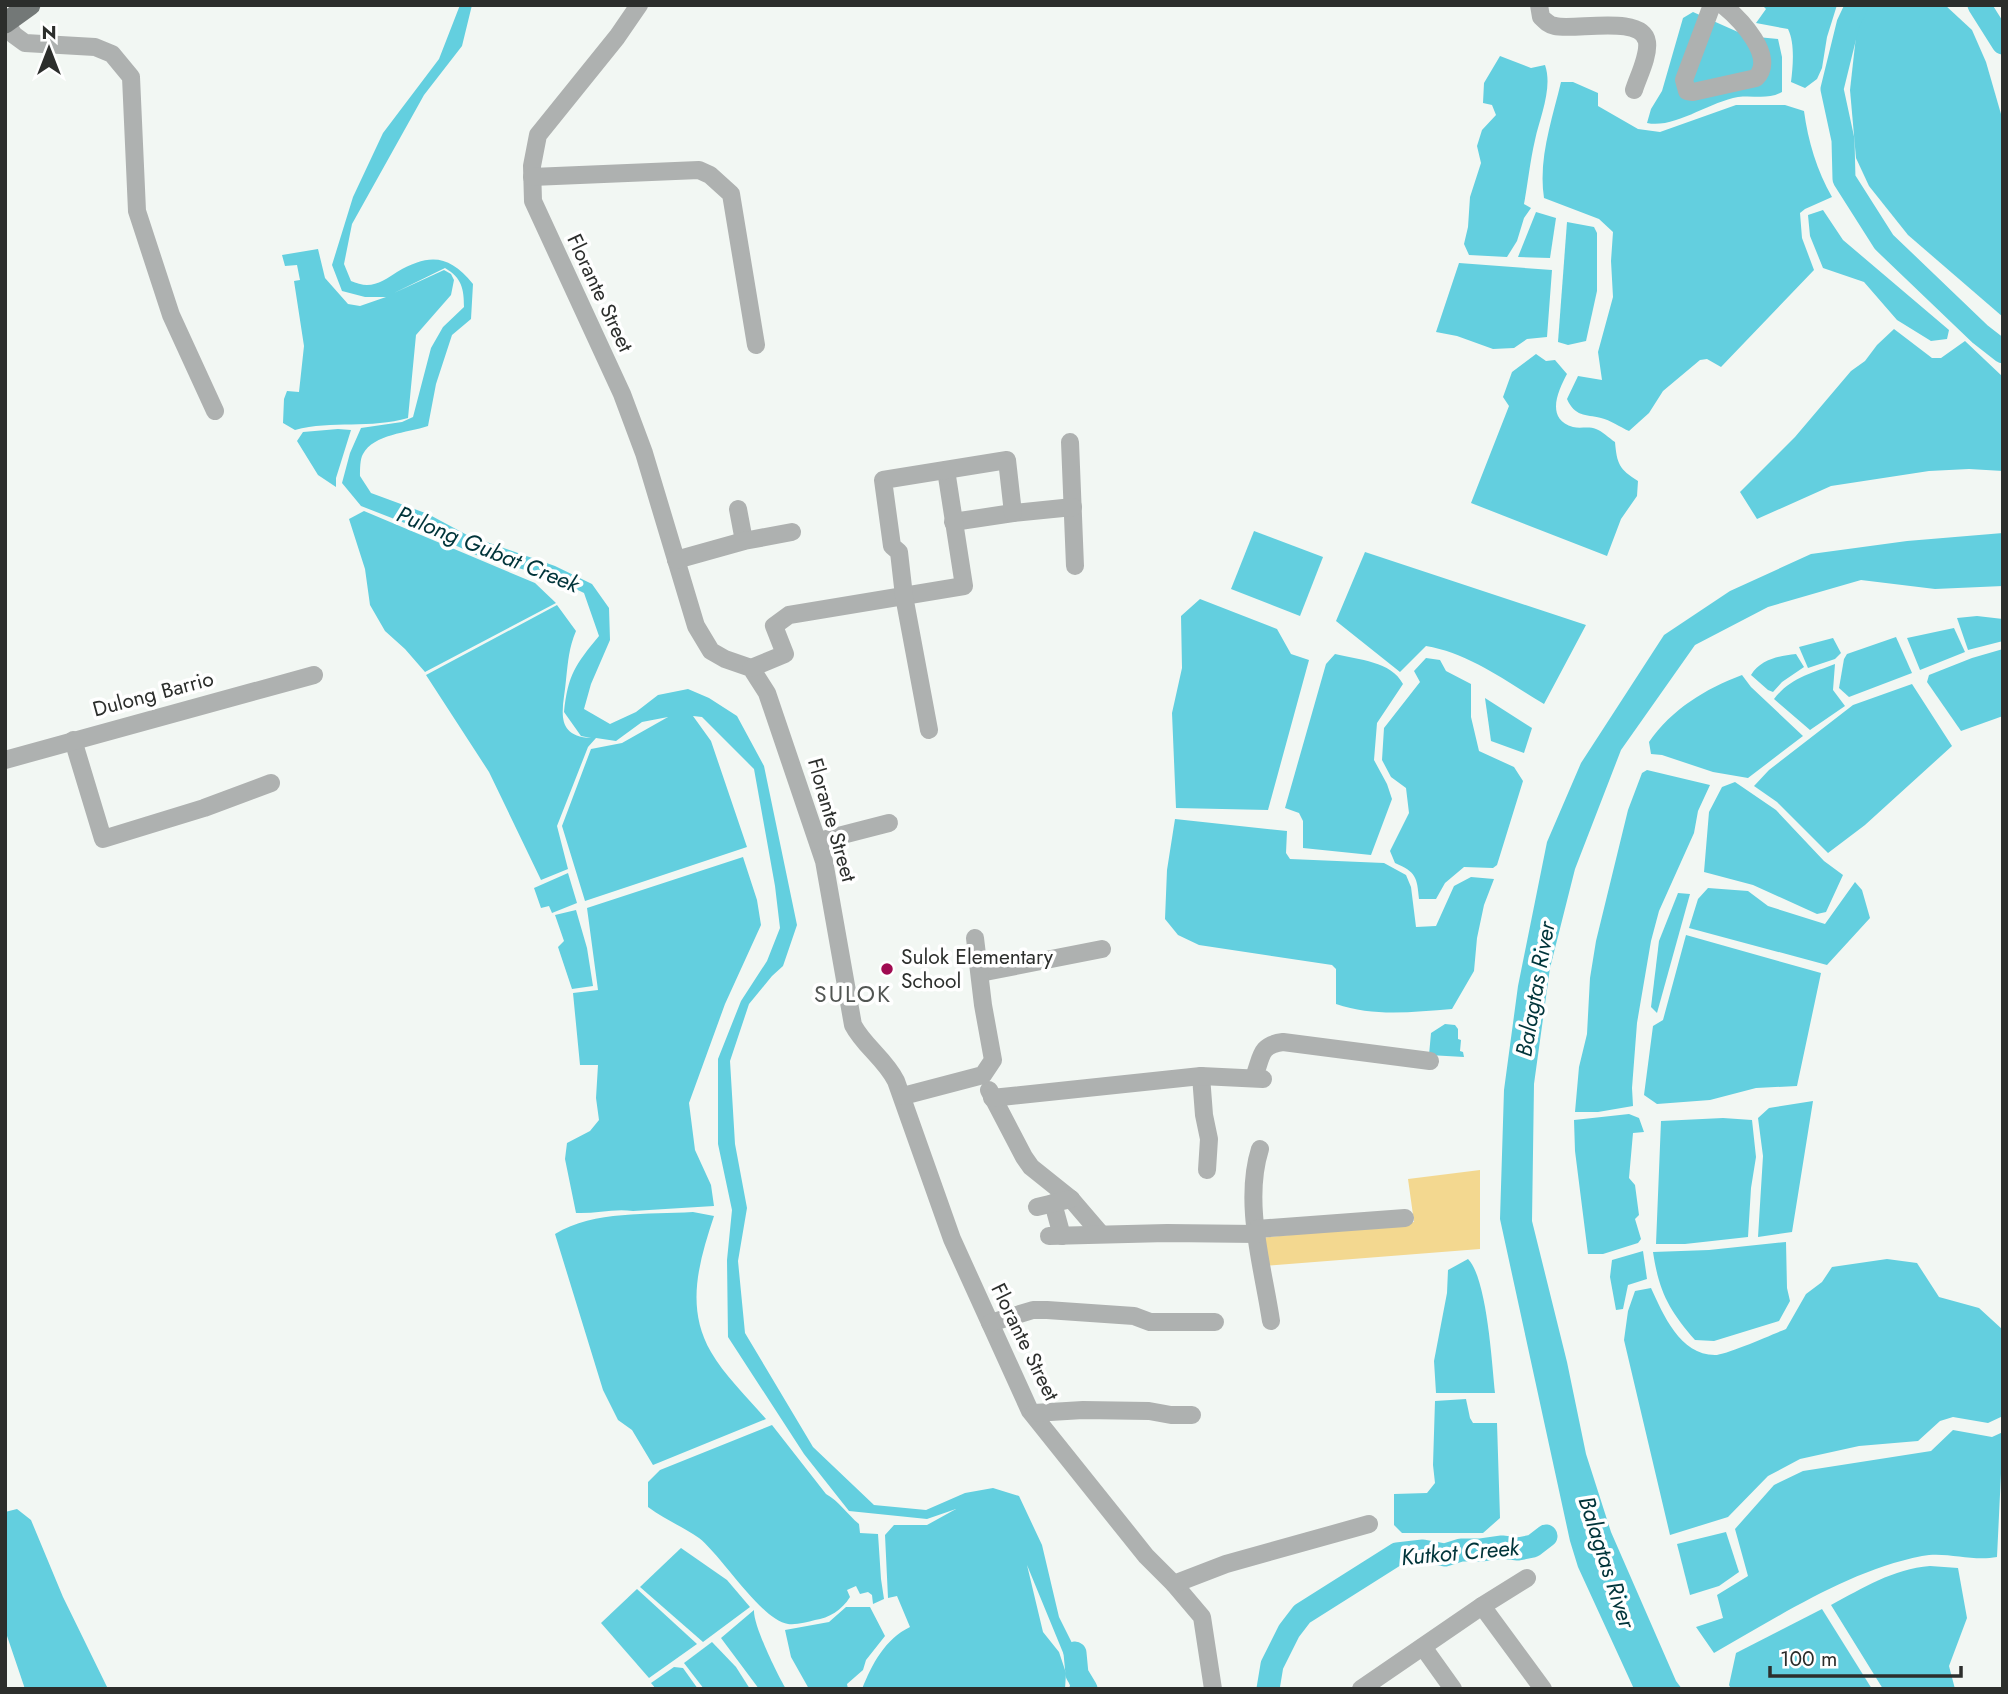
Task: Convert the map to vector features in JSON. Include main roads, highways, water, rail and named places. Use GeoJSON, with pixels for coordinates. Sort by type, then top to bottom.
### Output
{"type":"FeatureCollection","features":[{"type":"Feature","properties":{"kind":"main road"},"geometry":{"type":"LineString","coordinates":[[6,23],[30,5]]}},
{"type":"Feature","properties":{"kind":"water"},"geometry":{"type":"Polygon","coordinates":[[[460,5],[472,5],[462,46],[424,95],[352,224],[344,264],[351,281],[371,285],[419,262],[447,262],[473,284],[471,319],[452,335],[436,384],[428,426],[383,438],[368,447],[362,456],[360,476],[371,493],[428,514],[467,535],[555,566],[592,584],[609,608],[610,640],[591,684],[584,709],[610,724],[636,712],[658,695],[688,689],[709,698],[737,716],[764,766],[797,925],[783,966],[749,1004],[730,1061],[735,1144],[747,1208],[738,1261],[745,1333],[813,1447],[874,1505],[926,1510],[965,1493],[993,1488],[1019,1496],[1042,1545],[1059,1617],[1081,1661],[1079,1689],[1068,1689],[1070,1686],[1064,1655],[1027,1565],[1043,1632],[1059,1652],[1066,1673],[1065,1689],[862,1689],[886,1645],[910,1627],[897,1596],[888,1598],[885,1535],[894,1525],[927,1525],[956,1509],[927,1519],[849,1511],[804,1454],[728,1337],[727,1260],[732,1210],[718,1144],[718,1059],[741,1001],[767,961],[780,928],[754,769],[702,717],[693,716],[711,741],[747,847],[585,901],[562,826],[591,749],[622,743],[668,717],[642,722],[616,741],[596,738],[588,747],[557,826],[568,869],[541,880],[489,772],[426,675],[557,605],[576,631],[568,661],[563,709],[565,726],[570,732],[579,736],[591,738],[581,736],[564,712],[574,671],[599,636],[584,593],[551,577],[485,559],[361,506],[342,483],[350,453],[361,428],[402,422],[413,417],[431,348],[443,327],[464,307],[462,289],[455,276],[445,268],[394,293],[444,270],[451,274],[454,280],[451,295],[416,335],[408,418],[295,430],[283,423],[287,391],[299,392],[304,346],[294,281],[300,280],[297,265],[285,266],[282,255],[318,249],[325,278],[348,304],[360,306],[386,297],[365,297],[342,291],[332,265],[353,197],[383,133],[439,59],[460,5]]]}},
{"type":"Feature","properties":{"kind":"water"},"geometry":{"type":"Polygon","coordinates":[[[1762,5],[1837,5],[1827,37],[1822,68],[1817,79],[1805,88],[1791,82],[1793,48],[1788,29],[1756,23],[1766,9],[1762,5]]]}},
{"type":"Feature","properties":{"kind":"water"},"geometry":{"type":"Polygon","coordinates":[[[1868,5],[1945,5],[1972,30],[1986,62],[2003,121],[2003,317],[1908,235],[1869,186],[1856,158],[1850,90],[1857,27],[1868,5]]]}},
{"type":"Feature","properties":{"kind":"water"},"geometry":{"type":"Polygon","coordinates":[[[1693,12],[1747,36],[1778,39],[1782,57],[1782,92],[1766,97],[1738,97],[1680,119],[1657,124],[1647,123],[1651,109],[1662,91],[1683,18],[1693,12]]]}},
{"type":"Feature","properties":{"kind":"water"},"geometry":{"type":"Polygon","coordinates":[[[1500,56],[1531,68],[1545,65],[1547,74],[1547,93],[1533,148],[1524,204],[1531,208],[1507,257],[1469,255],[1464,244],[1470,197],[1481,163],[1477,146],[1482,130],[1496,115],[1492,105],[1483,103],[1484,83],[1500,56]]]}},
{"type":"Feature","properties":{"kind":"water"},"geometry":{"type":"Polygon","coordinates":[[[1561,82],[1573,82],[1598,93],[1598,106],[1638,129],[1660,132],[1736,105],[1785,105],[1804,111],[1814,155],[1832,197],[1800,213],[1802,238],[1814,270],[1721,367],[1707,359],[1700,360],[1663,391],[1649,413],[1629,431],[1604,419],[1577,412],[1567,399],[1578,376],[1602,380],[1598,352],[1613,297],[1613,232],[1599,219],[1544,198],[1544,154],[1561,82]]]}},
{"type":"Feature","properties":{"kind":"water"},"geometry":{"type":"Polygon","coordinates":[[[1823,210],[1843,240],[1949,330],[1947,339],[1931,341],[1897,320],[1864,282],[1823,268],[1810,236],[1808,215],[1823,210]]]}},
{"type":"Feature","properties":{"kind":"water"},"geometry":{"type":"Polygon","coordinates":[[[1536,212],[1556,218],[1550,258],[1518,257],[1536,212]]]}},
{"type":"Feature","properties":{"kind":"water"},"geometry":{"type":"Polygon","coordinates":[[[1567,222],[1594,227],[1597,233],[1597,291],[1586,341],[1568,345],[1558,342],[1567,222]]]}},
{"type":"Feature","properties":{"kind":"water"},"geometry":{"type":"Polygon","coordinates":[[[1459,263],[1552,270],[1547,337],[1527,339],[1514,348],[1493,349],[1457,336],[1436,332],[1459,263]]]}},
{"type":"Feature","properties":{"kind":"water"},"geometry":{"type":"Polygon","coordinates":[[[1894,329],[1932,358],[1941,358],[1965,341],[2003,377],[2003,471],[1929,471],[1831,486],[1757,519],[1740,492],[1795,437],[1851,371],[1865,361],[1894,329]]]}},
{"type":"Feature","properties":{"kind":"water"},"geometry":{"type":"Polygon","coordinates":[[[1536,354],[1546,361],[1555,360],[1567,374],[1556,404],[1559,418],[1573,427],[1598,430],[1615,442],[1620,465],[1638,481],[1637,496],[1621,519],[1607,556],[1471,503],[1509,406],[1503,397],[1512,372],[1536,354]]]}},
{"type":"Feature","properties":{"kind":"water"},"geometry":{"type":"Polygon","coordinates":[[[351,430],[336,478],[336,487],[318,475],[297,441],[303,432],[351,430]]]}},
{"type":"Feature","properties":{"kind":"water"},"geometry":{"type":"Polygon","coordinates":[[[364,511],[535,583],[556,603],[425,672],[385,631],[370,605],[365,569],[349,519],[364,511]]]}},
{"type":"Feature","properties":{"kind":"water"},"geometry":{"type":"Polygon","coordinates":[[[1254,531],[1323,557],[1300,616],[1231,589],[1254,531]]]}},
{"type":"Feature","properties":{"kind":"water","name":"Balagtas River"},"geometry":{"type":"Polygon","coordinates":[[[2003,533],[2003,586],[1935,589],[1861,580],[1768,607],[1695,645],[1621,750],[1575,869],[1550,968],[1534,1084],[1532,1221],[1567,1362],[1586,1454],[1611,1532],[1676,1681],[1682,1689],[1634,1689],[1578,1567],[1570,1541],[1500,1219],[1504,1090],[1518,986],[1547,842],[1581,763],[1664,635],[1730,591],[1811,554],[1907,541],[2003,533]]]}},
{"type":"Feature","properties":{"kind":"water"},"geometry":{"type":"Polygon","coordinates":[[[1365,552],[1586,625],[1544,704],[1472,662],[1426,646],[1400,672],[1336,621],[1365,552]]]}},
{"type":"Feature","properties":{"kind":"water"},"geometry":{"type":"Polygon","coordinates":[[[1200,599],[1277,629],[1291,654],[1309,660],[1268,810],[1176,808],[1172,713],[1182,668],[1181,616],[1200,599]]]}},
{"type":"Feature","properties":{"kind":"water"},"geometry":{"type":"Polygon","coordinates":[[[1977,616],[2003,619],[2003,641],[1968,650],[1957,618],[1977,616]]]}},
{"type":"Feature","properties":{"kind":"water"},"geometry":{"type":"Polygon","coordinates":[[[1954,628],[1965,652],[1920,670],[1907,638],[1954,628]]]}},
{"type":"Feature","properties":{"kind":"water"},"geometry":{"type":"Polygon","coordinates":[[[1896,637],[1912,673],[1849,697],[1839,688],[1847,654],[1896,637]]]}},
{"type":"Feature","properties":{"kind":"water"},"geometry":{"type":"Polygon","coordinates":[[[1833,638],[1841,653],[1835,659],[1808,668],[1799,647],[1833,638]]]}},
{"type":"Feature","properties":{"kind":"water"},"geometry":{"type":"Polygon","coordinates":[[[2003,649],[2003,716],[1961,731],[1927,682],[1929,675],[2003,649]]]}},
{"type":"Feature","properties":{"kind":"water"},"geometry":{"type":"Polygon","coordinates":[[[1335,654],[1383,666],[1398,676],[1403,684],[1377,723],[1374,760],[1392,799],[1371,855],[1303,848],[1303,821],[1299,813],[1285,808],[1326,664],[1335,654]]]}},
{"type":"Feature","properties":{"kind":"water"},"geometry":{"type":"Polygon","coordinates":[[[1796,654],[1804,667],[1782,682],[1773,692],[1751,675],[1765,662],[1796,654]]]}},
{"type":"Feature","properties":{"kind":"water"},"geometry":{"type":"Polygon","coordinates":[[[1426,658],[1440,660],[1446,671],[1471,684],[1471,717],[1479,751],[1514,767],[1523,781],[1497,865],[1493,868],[1464,867],[1445,883],[1436,899],[1419,899],[1414,876],[1395,863],[1390,851],[1409,813],[1406,788],[1391,777],[1382,760],[1384,728],[1420,682],[1414,671],[1426,658]]]}},
{"type":"Feature","properties":{"kind":"water"},"geometry":{"type":"Polygon","coordinates":[[[1835,664],[1833,690],[1845,706],[1810,730],[1774,699],[1794,681],[1835,664]]]}},
{"type":"Feature","properties":{"kind":"water"},"geometry":{"type":"Polygon","coordinates":[[[1742,675],[1751,687],[1803,736],[1748,778],[1713,772],[1662,755],[1651,754],[1649,742],[1679,710],[1702,694],[1742,675]]]}},
{"type":"Feature","properties":{"kind":"water"},"geometry":{"type":"Polygon","coordinates":[[[1912,684],[1952,746],[1865,825],[1828,853],[1777,802],[1754,786],[1769,770],[1853,705],[1912,684]]]}},
{"type":"Feature","properties":{"kind":"water"},"geometry":{"type":"Polygon","coordinates":[[[1485,698],[1532,728],[1524,753],[1491,741],[1485,698]]]}},
{"type":"Feature","properties":{"kind":"water"},"geometry":{"type":"Polygon","coordinates":[[[1647,770],[1710,785],[1698,811],[1694,833],[1659,911],[1651,941],[1637,1023],[1633,1106],[1598,1112],[1575,1112],[1579,1067],[1587,1034],[1590,978],[1596,941],[1628,810],[1642,773],[1647,770]]]}},
{"type":"Feature","properties":{"kind":"water"},"geometry":{"type":"Polygon","coordinates":[[[1735,782],[1776,810],[1824,861],[1843,875],[1826,912],[1817,914],[1753,885],[1704,872],[1709,812],[1722,787],[1735,782]]]}},
{"type":"Feature","properties":{"kind":"water"},"geometry":{"type":"Polygon","coordinates":[[[1175,819],[1287,831],[1286,853],[1290,859],[1384,863],[1406,875],[1411,887],[1416,927],[1436,926],[1454,886],[1471,877],[1494,879],[1484,905],[1474,971],[1452,1009],[1393,1012],[1350,1008],[1336,1004],[1336,969],[1332,965],[1199,945],[1178,935],[1165,919],[1167,870],[1175,819]]]}},
{"type":"Feature","properties":{"kind":"water"},"geometry":{"type":"Polygon","coordinates":[[[743,857],[757,900],[761,925],[725,1004],[689,1103],[695,1150],[711,1185],[714,1206],[576,1213],[565,1159],[567,1143],[590,1131],[599,1120],[596,1098],[598,1065],[580,1065],[573,993],[598,990],[587,908],[743,857]]]}},
{"type":"Feature","properties":{"kind":"water"},"geometry":{"type":"Polygon","coordinates":[[[568,873],[577,903],[552,913],[549,906],[541,908],[534,888],[568,873]]]}},
{"type":"Feature","properties":{"kind":"water"},"geometry":{"type":"Polygon","coordinates":[[[1855,882],[1862,890],[1870,918],[1827,965],[1689,928],[1698,899],[1708,888],[1748,891],[1768,906],[1825,924],[1855,882]]]}},
{"type":"Feature","properties":{"kind":"water"},"geometry":{"type":"Polygon","coordinates":[[[1678,893],[1690,894],[1657,1013],[1651,1007],[1659,941],[1678,893]]]}},
{"type":"Feature","properties":{"kind":"water"},"geometry":{"type":"Polygon","coordinates":[[[576,910],[587,948],[593,986],[572,989],[558,947],[564,941],[555,915],[576,910]]]}},
{"type":"Feature","properties":{"kind":"water"},"geometry":{"type":"Polygon","coordinates":[[[1686,935],[1821,973],[1797,1086],[1756,1088],[1710,1100],[1657,1104],[1644,1095],[1653,1026],[1663,1020],[1686,935]]]}},
{"type":"Feature","properties":{"kind":"water"},"geometry":{"type":"Polygon","coordinates":[[[1445,1024],[1455,1025],[1458,1029],[1460,1051],[1464,1057],[1429,1055],[1431,1033],[1445,1024]]]}},
{"type":"Feature","properties":{"kind":"water"},"geometry":{"type":"Polygon","coordinates":[[[1813,1101],[1792,1232],[1758,1237],[1763,1156],[1758,1118],[1769,1108],[1813,1101]]]}},
{"type":"Feature","properties":{"kind":"water"},"geometry":{"type":"Polygon","coordinates":[[[1629,1114],[1639,1118],[1644,1132],[1633,1133],[1629,1178],[1635,1185],[1639,1215],[1635,1219],[1641,1239],[1638,1243],[1603,1254],[1588,1254],[1575,1151],[1574,1120],[1629,1114]]]}},
{"type":"Feature","properties":{"kind":"water"},"geometry":{"type":"Polygon","coordinates":[[[1723,1118],[1752,1120],[1756,1157],[1748,1237],[1685,1244],[1656,1244],[1661,1121],[1723,1118]]]}},
{"type":"Feature","properties":{"kind":"water"},"geometry":{"type":"Polygon","coordinates":[[[693,1212],[714,1216],[697,1284],[698,1318],[703,1335],[723,1369],[766,1419],[653,1465],[632,1430],[618,1420],[603,1390],[555,1234],[571,1226],[604,1217],[693,1212]]]}},
{"type":"Feature","properties":{"kind":"water"},"geometry":{"type":"Polygon","coordinates":[[[1786,1242],[1787,1288],[1790,1301],[1779,1321],[1714,1341],[1695,1340],[1666,1300],[1653,1252],[1709,1250],[1786,1242]]]}},
{"type":"Feature","properties":{"kind":"water"},"geometry":{"type":"Polygon","coordinates":[[[1643,1251],[1647,1279],[1628,1285],[1623,1309],[1616,1310],[1610,1277],[1612,1260],[1643,1251]]]}},
{"type":"Feature","properties":{"kind":"water"},"geometry":{"type":"Polygon","coordinates":[[[1468,1259],[1480,1284],[1484,1302],[1495,1393],[1436,1393],[1434,1361],[1447,1293],[1448,1270],[1468,1259]]]}},
{"type":"Feature","properties":{"kind":"water"},"geometry":{"type":"Polygon","coordinates":[[[1887,1259],[1917,1263],[1939,1297],[1979,1308],[2003,1330],[2003,1416],[1988,1423],[1953,1417],[1940,1421],[1918,1441],[1859,1446],[1800,1459],[1768,1476],[1728,1517],[1670,1535],[1624,1340],[1628,1311],[1635,1291],[1651,1288],[1667,1321],[1683,1341],[1703,1353],[1715,1355],[1786,1329],[1806,1294],[1822,1282],[1832,1267],[1887,1259]]]}},
{"type":"Feature","properties":{"kind":"water"},"geometry":{"type":"Polygon","coordinates":[[[1466,1399],[1473,1423],[1497,1423],[1500,1518],[1483,1533],[1402,1533],[1394,1525],[1394,1494],[1427,1493],[1435,1483],[1435,1401],[1466,1399]]]}},
{"type":"Feature","properties":{"kind":"water"},"geometry":{"type":"Polygon","coordinates":[[[772,1425],[826,1494],[859,1524],[860,1533],[878,1534],[884,1599],[873,1604],[872,1595],[868,1592],[860,1594],[856,1586],[847,1590],[850,1597],[830,1615],[788,1624],[766,1612],[699,1538],[648,1507],[648,1482],[660,1470],[772,1425]]]}},
{"type":"Feature","properties":{"kind":"water"},"geometry":{"type":"Polygon","coordinates":[[[1953,1430],[1992,1437],[2003,1432],[1997,1557],[1922,1556],[1867,1572],[1815,1596],[1714,1653],[1696,1627],[1723,1618],[1717,1595],[1748,1576],[1735,1529],[1774,1485],[1803,1471],[1931,1451],[1953,1430]]]}},
{"type":"Feature","properties":{"kind":"water"},"geometry":{"type":"Polygon","coordinates":[[[17,1509],[31,1520],[63,1597],[108,1689],[25,1689],[5,1630],[5,1512],[17,1509]]]}},
{"type":"Feature","properties":{"kind":"water"},"geometry":{"type":"Polygon","coordinates":[[[1726,1532],[1739,1572],[1719,1586],[1690,1595],[1677,1544],[1726,1532]]]}},
{"type":"Feature","properties":{"kind":"water"},"geometry":{"type":"Polygon","coordinates":[[[681,1548],[727,1580],[750,1607],[703,1642],[640,1587],[681,1548]]]}},
{"type":"Feature","properties":{"kind":"water"},"geometry":{"type":"Polygon","coordinates":[[[1930,1566],[1958,1568],[1967,1618],[1949,1666],[1955,1689],[1883,1689],[1831,1605],[1891,1575],[1930,1566]]]}},
{"type":"Feature","properties":{"kind":"water"},"geometry":{"type":"Polygon","coordinates":[[[637,1589],[697,1644],[649,1678],[601,1623],[637,1589]]]}},
{"type":"Feature","properties":{"kind":"water"},"geometry":{"type":"Polygon","coordinates":[[[846,1607],[870,1607],[885,1636],[866,1660],[863,1670],[847,1684],[848,1689],[809,1689],[791,1657],[785,1630],[829,1622],[846,1607]]]}},
{"type":"Feature","properties":{"kind":"water"},"geometry":{"type":"Polygon","coordinates":[[[1822,1609],[1872,1689],[1731,1689],[1729,1685],[1736,1653],[1822,1609]]]}},
{"type":"Feature","properties":{"kind":"water"},"geometry":{"type":"Polygon","coordinates":[[[754,1610],[761,1638],[786,1689],[759,1689],[721,1638],[754,1610]]]}},
{"type":"Feature","properties":{"kind":"water"},"geometry":{"type":"Polygon","coordinates":[[[712,1642],[736,1667],[750,1689],[704,1689],[684,1663],[712,1642]]]}},
{"type":"Feature","properties":{"kind":"water"},"geometry":{"type":"Polygon","coordinates":[[[674,1667],[683,1668],[698,1689],[656,1689],[651,1683],[674,1667]]]}},
{"type":"Feature","properties":{"kind":"waterway"},"geometry":{"type":"LineString","coordinates":[[1857,5],[1848,24],[1832,89],[1843,140],[1844,179],[1884,242],[1980,334],[2003,352]]}},
{"type":"Feature","properties":{"kind":"waterway"},"geometry":{"type":"LineString","coordinates":[[1979,5],[2003,43]]}},
{"type":"Feature","properties":{"kind":"waterway","name":"Kutkot Creek"},"geometry":{"type":"LineString","coordinates":[[1268,1689],[1272,1665],[1289,1631],[1302,1614],[1397,1554],[1423,1551],[1445,1555],[1461,1550],[1502,1547],[1518,1549],[1533,1546],[1546,1536]]}},
{"type":"Feature","properties":{"kind":"waterway","name":"Pulong Gubat Creek"},"geometry":{"type":"LineString","coordinates":[[1075,1653],[1077,1674],[1086,1689]]}},
{"type":"Feature","properties":{"kind":"place","name":"Sulok Elementary School"},"geometry":{"type":"Point","coordinates":[887,969]}},
{"type":"Feature","properties":{"kind":"district","name":"SULOK"},"geometry":{"type":"Point","coordinates":[853,994]}}]}
